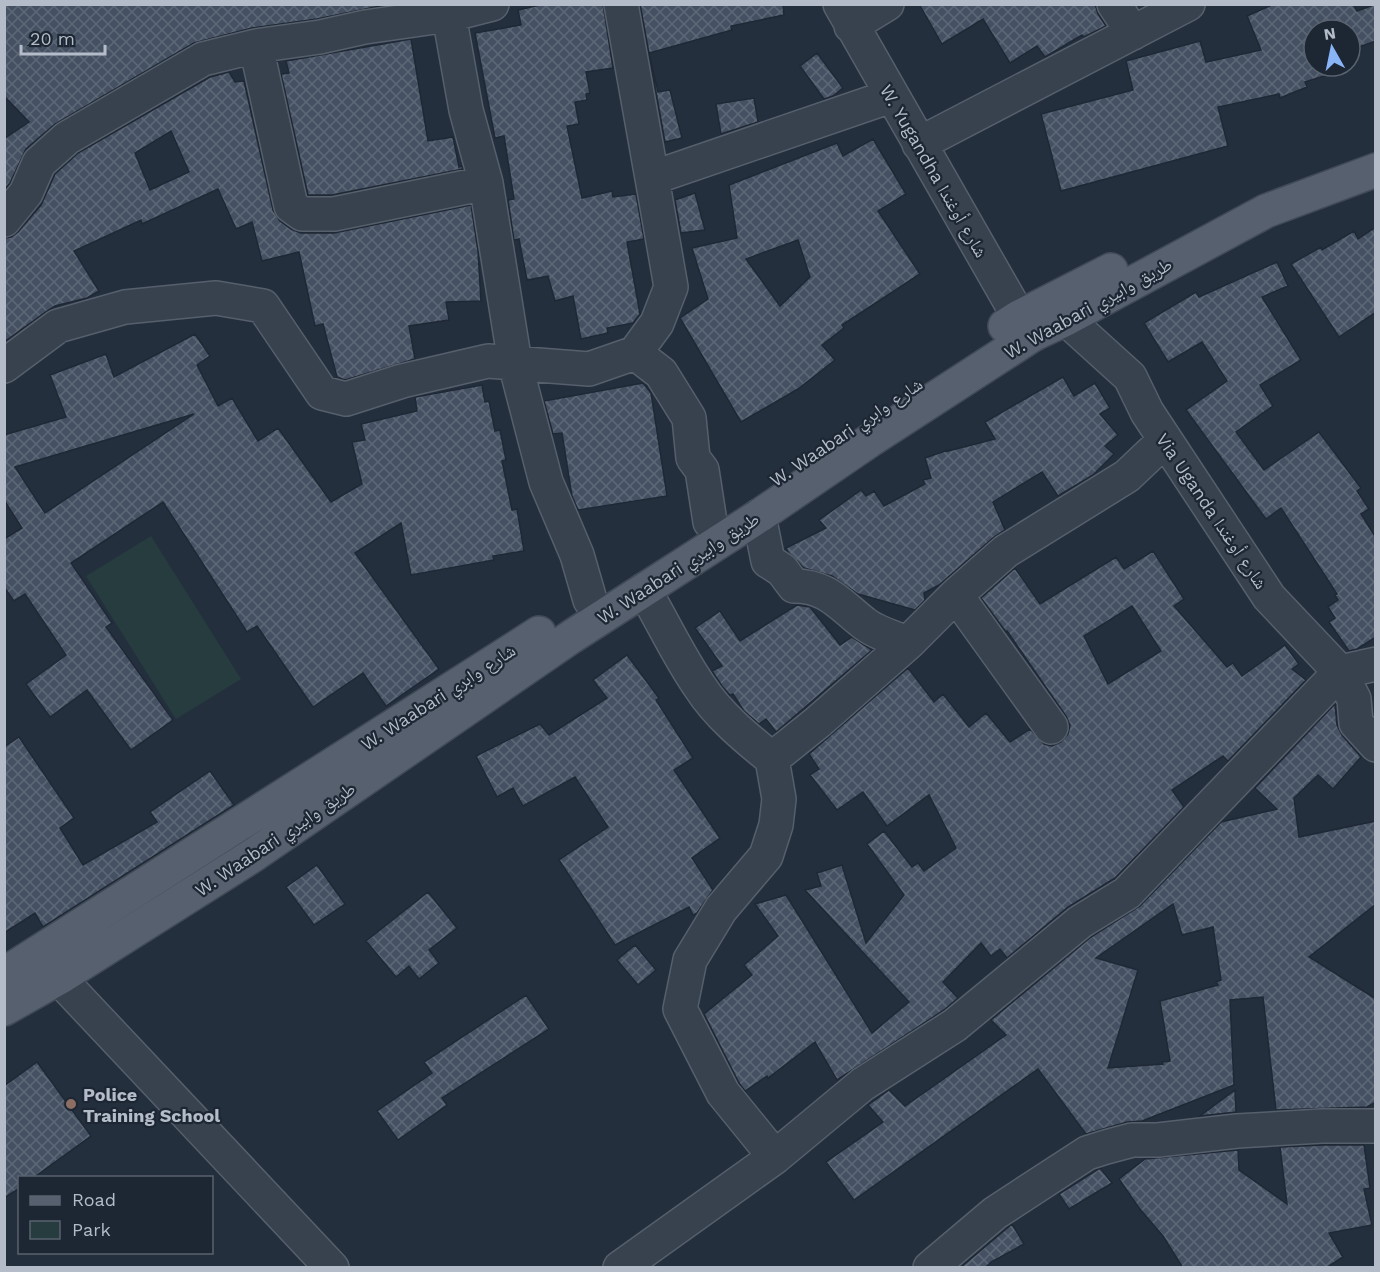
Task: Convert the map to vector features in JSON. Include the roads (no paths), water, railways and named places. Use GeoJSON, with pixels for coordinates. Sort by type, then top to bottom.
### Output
{"type":"FeatureCollection","features":[{"type":"Feature","properties":{"kind":"main road","name":"W. Waabari شارع وابري"},"geometry":{"type":"LineString","coordinates":[[4,974],[710,522],[1026,326],[1276,185],[1376,146]]}},
{"type":"Feature","properties":{"kind":"main road","name":"W. Waabari طريق وابيري"},"geometry":{"type":"LineString","coordinates":[[4,1009],[59,978],[255,854],[571,637],[759,516],[869,441],[1026,326],[1066,319],[1266,211],[1376,170]]}},
{"type":"Feature","properties":{"kind":"street"},"geometry":{"type":"LineString","coordinates":[[4,220],[26,193],[39,163],[67,138],[203,58],[256,46],[449,15],[492,4]]}},
{"type":"Feature","properties":{"kind":"street"},"geometry":{"type":"LineString","coordinates":[[4,366],[58,326],[124,307],[216,298],[263,306],[321,393],[346,399],[402,381],[488,361],[589,369],[634,353],[657,323],[671,287],[621,4]]}},
{"type":"Feature","properties":{"kind":"street"},"geometry":{"type":"LineString","coordinates":[[846,15],[887,4]]}},
{"type":"Feature","properties":{"kind":"street"},"geometry":{"type":"LineString","coordinates":[[1114,4],[1133,33]]}},
{"type":"Feature","properties":{"kind":"street"},"geometry":{"type":"LineString","coordinates":[[919,144],[1188,4]]}},
{"type":"Feature","properties":{"kind":"street"},"geometry":{"type":"LineString","coordinates":[[449,15],[466,110],[486,183],[515,363],[546,482],[577,555],[590,600]]}},
{"type":"Feature","properties":{"kind":"street","name":"W. Yugandha شارع أوغندا"},"geometry":{"type":"LineString","coordinates":[[846,15],[1026,326]]}},
{"type":"Feature","properties":{"kind":"street"},"geometry":{"type":"LineString","coordinates":[[256,46],[291,206],[302,214],[334,214],[486,183]]}},
{"type":"Feature","properties":{"kind":"street"},"geometry":{"type":"LineString","coordinates":[[652,178],[891,96]]}},
{"type":"Feature","properties":{"kind":"street","name":"Via Uganda شارع أوغندا"},"geometry":{"type":"LineString","coordinates":[[1066,319],[1130,377],[1147,412],[1269,597],[1340,672],[1354,699],[1356,723],[1376,746]]}},
{"type":"Feature","properties":{"kind":"street"},"geometry":{"type":"LineString","coordinates":[[634,353],[661,373],[689,418],[693,458],[702,470],[710,522]]}},
{"type":"Feature","properties":{"kind":"street"},"geometry":{"type":"LineString","coordinates":[[772,759],[908,643],[956,595],[1006,551],[1127,476],[1165,440]]}},
{"type":"Feature","properties":{"kind":"street"},"geometry":{"type":"LineString","coordinates":[[759,516],[768,561],[782,570],[794,586],[810,586],[834,597],[867,626],[908,643]]}},
{"type":"Feature","properties":{"kind":"street"},"geometry":{"type":"LineString","coordinates":[[644,591],[700,687],[719,711],[772,759],[779,799],[776,825],[766,856],[721,909],[690,960],[680,1009],[723,1093],[775,1157]]}},
{"type":"Feature","properties":{"kind":"street"},"geometry":{"type":"LineString","coordinates":[[956,595],[1051,727]]}},
{"type":"Feature","properties":{"kind":"street"},"geometry":{"type":"LineString","coordinates":[[620,1268],[775,1157],[863,1084],[955,1025],[1080,922],[1127,893],[1340,672],[1376,664]]}},
{"type":"Feature","properties":{"kind":"street"},"geometry":{"type":"LineString","coordinates":[[36,954],[332,1268]]}},
{"type":"Feature","properties":{"kind":"street"},"geometry":{"type":"LineString","coordinates":[[930,1268],[995,1213],[1087,1153],[1132,1140],[1158,1140],[1237,1131],[1322,1126],[1376,1126]]}},
{"type":"Feature","properties":{"kind":"place","name":"Police Training School"},"geometry":{"type":"Point","coordinates":[71,1104]}}]}
